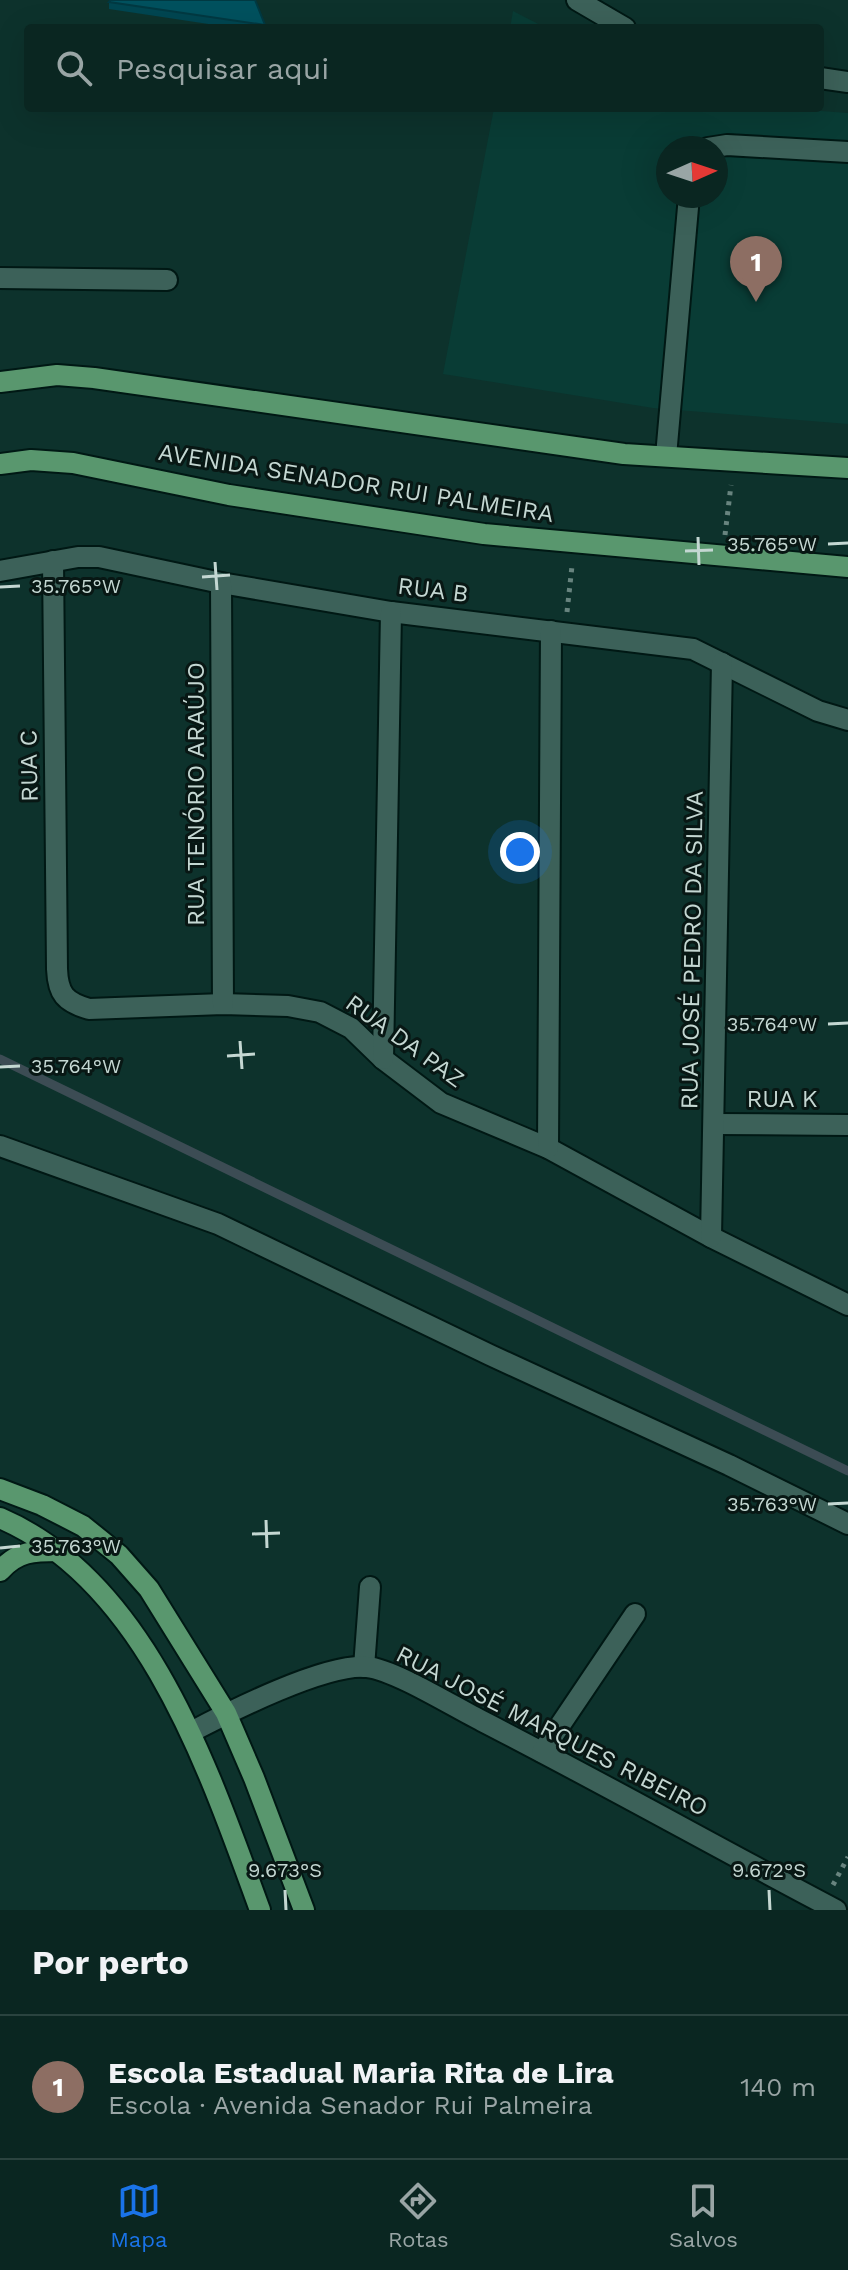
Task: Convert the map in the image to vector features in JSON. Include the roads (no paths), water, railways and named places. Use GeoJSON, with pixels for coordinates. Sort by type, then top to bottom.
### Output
{"type":"FeatureCollection","features":[{"type":"Feature","properties":{"kind":"main road"},"geometry":{"type":"LineString","coordinates":[[0,382],[57,375],[94,378],[624,454],[848,468]]}},
{"type":"Feature","properties":{"kind":"main road","name":"AVENIDA SENADOR RUI PALMEIRA"},"geometry":{"type":"LineString","coordinates":[[0,464],[31,460],[73,463],[229,495],[484,534],[848,567]]}},
{"type":"Feature","properties":{"kind":"main road"},"geometry":{"type":"LineString","coordinates":[[0,1489],[42,1505],[83,1526],[119,1555],[149,1589],[226,1713],[304,1910]]}},
{"type":"Feature","properties":{"kind":"main road"},"geometry":{"type":"LineString","coordinates":[[0,1518],[28,1530],[59,1551],[90,1578],[117,1611],[164,1682],[191,1732],[219,1796],[260,1910]]}},
{"type":"Feature","properties":{"kind":"main road"},"geometry":{"type":"LineString","coordinates":[[0,1571],[21,1554],[59,1551]]}},
{"type":"Feature","properties":{"kind":"street"},"geometry":{"type":"LineString","coordinates":[[577,0],[618,24]]}},
{"type":"Feature","properties":{"kind":"street"},"geometry":{"type":"LineString","coordinates":[[824,79],[848,82]]}},
{"type":"Feature","properties":{"kind":"street"},"geometry":{"type":"LineString","coordinates":[[728,145],[848,152]]}},
{"type":"Feature","properties":{"kind":"street"},"geometry":{"type":"LineString","coordinates":[[666,456],[688,208]]}},
{"type":"Feature","properties":{"kind":"street"},"geometry":{"type":"LineString","coordinates":[[0,278],[167,280]]}},
{"type":"Feature","properties":{"kind":"street","name":"RUA B"},"geometry":{"type":"LineString","coordinates":[[0,571],[53,561],[99,557],[221,583],[391,612],[693,649],[818,711],[848,720]]}},
{"type":"Feature","properties":{"kind":"street","name":"RUA C"},"geometry":{"type":"LineString","coordinates":[[53,561],[57,969]]}},
{"type":"Feature","properties":{"kind":"street","name":"RUA TENÓRIO ARAÚJO"},"geometry":{"type":"LineString","coordinates":[[221,583],[223,1004]]}},
{"type":"Feature","properties":{"kind":"street"},"geometry":{"type":"LineString","coordinates":[[383,1059],[391,612]]}},
{"type":"Feature","properties":{"kind":"street"},"geometry":{"type":"LineString","coordinates":[[548,1148],[558,632]]}},
{"type":"Feature","properties":{"kind":"street","name":"RUA JOSÉ PEDRO DA SILVA"},"geometry":{"type":"LineString","coordinates":[[711,1237],[722,663]]}},
{"type":"Feature","properties":{"kind":"street","name":"RUA DA PAZ"},"geometry":{"type":"LineString","coordinates":[[57,969],[58,987],[63,997],[72,1004],[89,1009],[223,1004],[288,1006],[320,1012],[351,1028],[383,1059],[441,1103],[548,1148],[711,1237],[848,1305]]}},
{"type":"Feature","properties":{"kind":"street","name":"RUA K"},"geometry":{"type":"LineString","coordinates":[[715,1124],[848,1125]]}},
{"type":"Feature","properties":{"kind":"street"},"geometry":{"type":"LineString","coordinates":[[0,1146],[218,1224],[848,1524]]}},
{"type":"Feature","properties":{"kind":"street"},"geometry":{"type":"LineString","coordinates":[[364,1667],[370,1587]]}},
{"type":"Feature","properties":{"kind":"street"},"geometry":{"type":"LineString","coordinates":[[542,1752],[635,1614]]}},
{"type":"Feature","properties":{"kind":"street","name":"RUA JOSÉ MARQUES RIBEIRO"},"geometry":{"type":"LineString","coordinates":[[191,1732],[226,1713],[305,1680],[348,1668],[381,1670],[542,1752],[800,1901],[836,1910]]}},
{"type":"Feature","properties":{"kind":"waterway"},"geometry":{"type":"LineString","coordinates":[[0,1059],[848,1471]]}},
{"type":"Feature","properties":{"kind":"place","name":"Escola Estadual Maria Rita de Lira"},"geometry":{"type":"Point","coordinates":[756,302]}}]}
